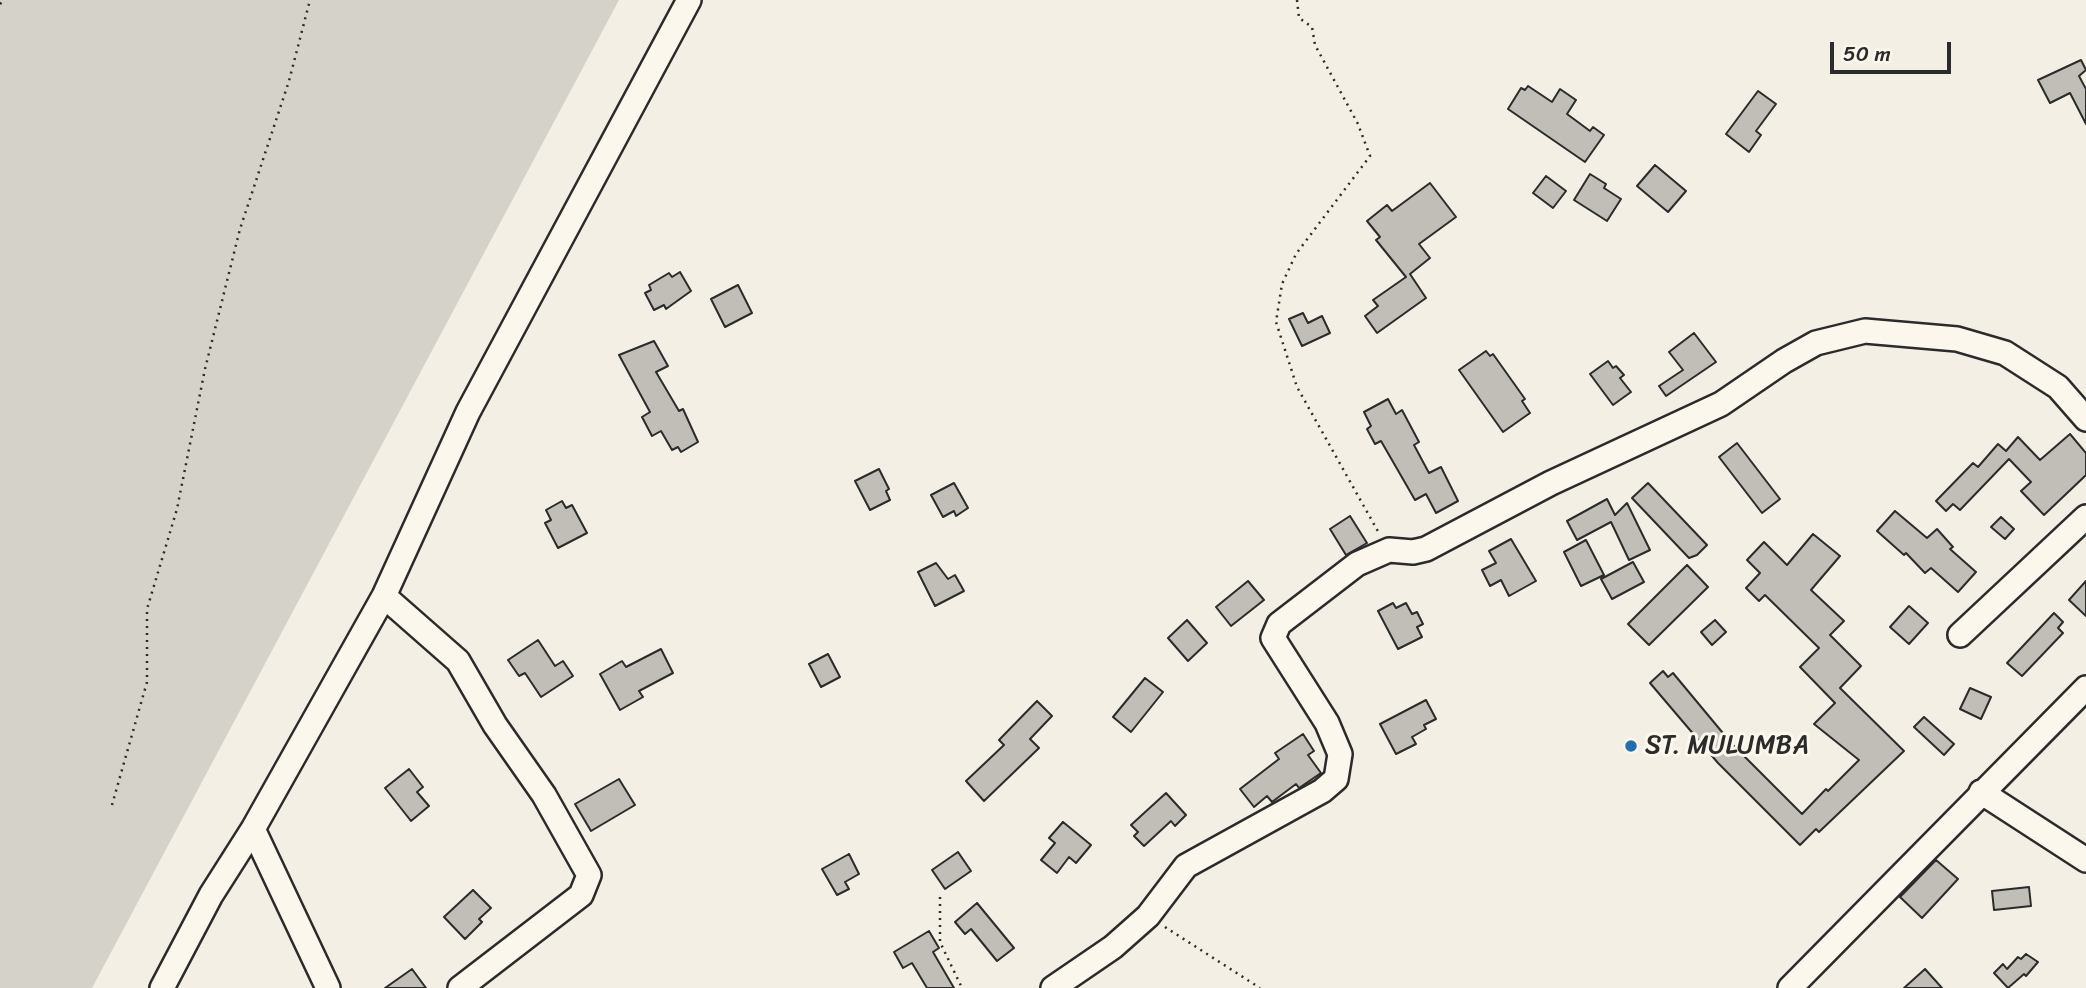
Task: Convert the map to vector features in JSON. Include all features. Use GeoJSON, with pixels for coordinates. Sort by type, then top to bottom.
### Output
{"type":"FeatureCollection","features":[{"type":"Feature","properties":{"kind":"street"},"geometry":{"type":"LineString","coordinates":[[162,988],[211,895],[253,829],[384,596],[468,412],[689,0]]}},
{"type":"Feature","properties":{"kind":"street"},"geometry":{"type":"LineString","coordinates":[[1053,988],[1113,947],[1148,916],[1186,866],[1322,791],[1336,779],[1340,754],[1327,723],[1276,647],[1275,629],[1357,564],[1389,550],[1413,552],[1426,548],[1550,483],[1721,404],[1784,361],[1816,343],[1865,331],[1957,339],[2005,353],[2058,387],[2086,418]]}},
{"type":"Feature","properties":{"kind":"street"},"geometry":{"type":"LineString","coordinates":[[1960,635],[2086,517]]}},
{"type":"Feature","properties":{"kind":"street"},"geometry":{"type":"LineString","coordinates":[[384,596],[458,661],[495,725],[544,795],[589,876],[581,895],[460,988]]}},
{"type":"Feature","properties":{"kind":"street"},"geometry":{"type":"LineString","coordinates":[[1790,988],[2086,688]]}},
{"type":"Feature","properties":{"kind":"street"},"geometry":{"type":"LineString","coordinates":[[1981,792],[2086,860]]}},
{"type":"Feature","properties":{"kind":"street"},"geometry":{"type":"LineString","coordinates":[[253,829],[328,988]]}},
{"type":"Feature","properties":{"kind":"path"},"geometry":{"type":"LineString","coordinates":[[0,4],[4,0]]}},
{"type":"Feature","properties":{"kind":"path"},"geometry":{"type":"LineString","coordinates":[[112,804],[147,682],[147,609],[177,509],[205,369],[240,229],[289,82],[310,0]]}},
{"type":"Feature","properties":{"kind":"path"},"geometry":{"type":"LineString","coordinates":[[1297,0],[1299,18],[1311,27],[1315,45],[1358,124],[1370,156],[1296,254],[1282,284],[1276,322],[1297,387],[1389,550]]}},
{"type":"Feature","properties":{"kind":"path"},"geometry":{"type":"LineString","coordinates":[[940,897],[940,942],[962,988]]}},
{"type":"Feature","properties":{"kind":"path"},"geometry":{"type":"LineString","coordinates":[[1148,916],[1260,988]]}},
{"type":"Feature","properties":{"kind":"shaded area"},"geometry":{"type":"Polygon","coordinates":[[[0,0],[619,0],[92,988],[0,988],[0,0]]]}},
{"type":"Feature","properties":{"kind":"building"},"geometry":{"type":"Polygon","coordinates":[[[2081,60],[2086,70],[2079,76],[2086,89],[2086,124],[2070,93],[2050,103],[2038,80],[2081,60]]]}},
{"type":"Feature","properties":{"kind":"building"},"geometry":{"type":"Polygon","coordinates":[[[1528,86],[1552,102],[1560,89],[1576,100],[1567,114],[1590,131],[1593,127],[1604,135],[1585,162],[1508,109],[1521,88],[1525,90],[1528,86]]]}},
{"type":"Feature","properties":{"kind":"building"},"geometry":{"type":"Polygon","coordinates":[[[1758,91],[1776,104],[1756,131],[1761,135],[1749,152],[1726,134],[1758,91]]]}},
{"type":"Feature","properties":{"kind":"building"},"geometry":{"type":"Polygon","coordinates":[[[1655,165],[1686,191],[1668,212],[1637,186],[1655,165]]]}},
{"type":"Feature","properties":{"kind":"building"},"geometry":{"type":"Polygon","coordinates":[[[1590,174],[1606,184],[1604,188],[1621,199],[1607,221],[1574,200],[1590,174]]]}},
{"type":"Feature","properties":{"kind":"building"},"geometry":{"type":"Polygon","coordinates":[[[1546,176],[1566,191],[1553,208],[1533,193],[1546,176]]]}},
{"type":"Feature","properties":{"kind":"building"},"geometry":{"type":"Polygon","coordinates":[[[1430,183],[1456,217],[1419,244],[1430,258],[1410,274],[1426,298],[1377,333],[1365,316],[1378,306],[1373,300],[1406,277],[1376,240],[1380,237],[1367,221],[1387,205],[1392,211],[1430,183]]]}},
{"type":"Feature","properties":{"kind":"building"},"geometry":{"type":"Polygon","coordinates":[[[680,272],[691,291],[666,309],[664,305],[654,310],[645,293],[651,290],[649,285],[669,273],[672,277],[680,272]]]}},
{"type":"Feature","properties":{"kind":"building"},"geometry":{"type":"Polygon","coordinates":[[[738,285],[752,313],[725,327],[711,299],[738,285]]]}},
{"type":"Feature","properties":{"kind":"building"},"geometry":{"type":"Polygon","coordinates":[[[1303,313],[1308,323],[1322,316],[1330,333],[1302,346],[1289,319],[1303,313]]]}},
{"type":"Feature","properties":{"kind":"building"},"geometry":{"type":"Polygon","coordinates":[[[1694,333],[1716,362],[1666,396],[1659,386],[1683,370],[1669,352],[1694,333]]]}},
{"type":"Feature","properties":{"kind":"building"},"geometry":{"type":"Polygon","coordinates":[[[654,341],[668,366],[656,372],[679,411],[683,409],[698,442],[681,452],[678,447],[672,450],[661,431],[652,436],[642,417],[650,412],[619,355],[654,341]]]}},
{"type":"Feature","properties":{"kind":"building"},"geometry":{"type":"Polygon","coordinates":[[[1486,351],[1490,356],[1493,354],[1525,399],[1522,401],[1530,413],[1503,432],[1459,370],[1486,351]]]}},
{"type":"Feature","properties":{"kind":"building"},"geometry":{"type":"Polygon","coordinates":[[[1608,361],[1624,375],[1620,378],[1631,392],[1613,405],[1590,374],[1608,361]]]}},
{"type":"Feature","properties":{"kind":"building"},"geometry":{"type":"Polygon","coordinates":[[[1388,399],[1396,414],[1402,410],[1419,442],[1414,445],[1429,473],[1441,467],[1458,501],[1436,513],[1426,494],[1415,500],[1381,441],[1375,444],[1367,429],[1371,426],[1364,412],[1388,399]]]}},
{"type":"Feature","properties":{"kind":"building"},"geometry":{"type":"Polygon","coordinates":[[[2070,434],[2086,453],[2086,475],[2044,515],[2021,491],[2031,482],[2009,459],[1960,510],[1953,504],[1946,511],[1936,501],[1973,463],[1978,467],[1998,444],[2006,451],[2018,437],[2040,460],[2070,434]]]}},
{"type":"Feature","properties":{"kind":"building"},"geometry":{"type":"Polygon","coordinates":[[[1737,443],[1780,499],[1762,513],[1719,457],[1737,443]]]}},
{"type":"Feature","properties":{"kind":"building"},"geometry":{"type":"Polygon","coordinates":[[[879,469],[889,489],[886,491],[890,500],[870,510],[855,481],[879,469]]]}},
{"type":"Feature","properties":{"kind":"building"},"geometry":{"type":"Polygon","coordinates":[[[954,483],[968,508],[956,516],[954,511],[943,517],[931,495],[954,483]]]}},
{"type":"Feature","properties":{"kind":"building"},"geometry":{"type":"Polygon","coordinates":[[[1648,483],[1707,545],[1697,555],[1689,558],[1632,498],[1648,483]]]}},
{"type":"Feature","properties":{"kind":"building"},"geometry":{"type":"Polygon","coordinates":[[[1607,499],[1615,515],[1627,503],[1650,550],[1629,560],[1611,522],[1577,540],[1567,521],[1607,499]]]}},
{"type":"Feature","properties":{"kind":"building"},"geometry":{"type":"Polygon","coordinates":[[[562,501],[566,508],[572,505],[587,533],[558,548],[545,523],[551,520],[546,510],[562,501]]]}},
{"type":"Feature","properties":{"kind":"building"},"geometry":{"type":"Polygon","coordinates":[[[1895,511],[1927,538],[1937,529],[1953,547],[1950,549],[1976,572],[1958,592],[1931,568],[1925,573],[1906,553],[1904,555],[1877,531],[1895,511]]]}},
{"type":"Feature","properties":{"kind":"building"},"geometry":{"type":"Polygon","coordinates":[[[1350,516],[1367,543],[1346,555],[1330,529],[1350,516]]]}},
{"type":"Feature","properties":{"kind":"building"},"geometry":{"type":"Polygon","coordinates":[[[2001,517],[2014,529],[2005,539],[1991,527],[2001,517]]]}},
{"type":"Feature","properties":{"kind":"building"},"geometry":{"type":"Polygon","coordinates":[[[1813,534],[1840,556],[1811,590],[1844,621],[1830,635],[1861,666],[1840,688],[1904,751],[1819,832],[1816,829],[1800,845],[1718,763],[1650,683],[1663,671],[1668,677],[1673,673],[1732,744],[1802,814],[1826,789],[1828,791],[1859,760],[1814,724],[1835,703],[1800,667],[1819,648],[1765,595],[1759,601],[1746,588],[1760,573],[1747,560],[1764,542],[1787,565],[1813,534]]]}},
{"type":"Feature","properties":{"kind":"building"},"geometry":{"type":"Polygon","coordinates":[[[1511,539],[1536,581],[1509,596],[1501,580],[1490,586],[1482,570],[1496,563],[1489,551],[1511,539]]]}},
{"type":"Feature","properties":{"kind":"building"},"geometry":{"type":"Polygon","coordinates":[[[1586,540],[1604,575],[1581,586],[1564,552],[1586,540]]]}},
{"type":"Feature","properties":{"kind":"building"},"geometry":{"type":"Polygon","coordinates":[[[1633,562],[1644,582],[1612,599],[1601,579],[1633,562]]]}},
{"type":"Feature","properties":{"kind":"building"},"geometry":{"type":"Polygon","coordinates":[[[936,563],[948,579],[955,575],[964,591],[935,606],[918,572],[936,563]]]}},
{"type":"Feature","properties":{"kind":"building"},"geometry":{"type":"Polygon","coordinates":[[[1687,565],[1708,587],[1649,645],[1628,624],[1687,565]]]}},
{"type":"Feature","properties":{"kind":"building"},"geometry":{"type":"Polygon","coordinates":[[[1248,581],[1264,600],[1231,626],[1216,607],[1248,581]]]}},
{"type":"Feature","properties":{"kind":"building"},"geometry":{"type":"Polygon","coordinates":[[[2086,581],[2086,616],[2069,600],[2086,581]]]}},
{"type":"Feature","properties":{"kind":"building"},"geometry":{"type":"Polygon","coordinates":[[[1393,603],[1396,608],[1406,603],[1412,614],[1417,612],[1423,624],[1417,627],[1422,637],[1398,649],[1378,611],[1393,603]]]}},
{"type":"Feature","properties":{"kind":"building"},"geometry":{"type":"Polygon","coordinates":[[[1909,606],[1928,623],[1909,644],[1890,627],[1909,606]]]}},
{"type":"Feature","properties":{"kind":"building"},"geometry":{"type":"Polygon","coordinates":[[[2054,613],[2063,622],[2058,628],[2063,633],[2022,676],[2007,663],[2054,613]]]}},
{"type":"Feature","properties":{"kind":"building"},"geometry":{"type":"Polygon","coordinates":[[[1187,620],[1207,643],[1188,661],[1168,638],[1187,620]]]}},
{"type":"Feature","properties":{"kind":"building"},"geometry":{"type":"Polygon","coordinates":[[[1715,620],[1726,632],[1712,645],[1701,632],[1715,620]]]}},
{"type":"Feature","properties":{"kind":"building"},"geometry":{"type":"Polygon","coordinates":[[[538,640],[555,666],[563,661],[573,676],[541,697],[525,673],[519,676],[508,660],[538,640]]]}},
{"type":"Feature","properties":{"kind":"building"},"geometry":{"type":"Polygon","coordinates":[[[661,649],[673,673],[639,691],[643,697],[620,710],[600,674],[622,661],[626,667],[661,649]]]}},
{"type":"Feature","properties":{"kind":"building"},"geometry":{"type":"Polygon","coordinates":[[[828,654],[840,677],[821,687],[809,664],[828,654]]]}},
{"type":"Feature","properties":{"kind":"building"},"geometry":{"type":"Polygon","coordinates":[[[1145,678],[1163,692],[1131,732],[1113,717],[1145,678]]]}},
{"type":"Feature","properties":{"kind":"building"},"geometry":{"type":"Polygon","coordinates":[[[1970,688],[1991,697],[1981,719],[1960,709],[1970,688]]]}},
{"type":"Feature","properties":{"kind":"building"},"geometry":{"type":"Polygon","coordinates":[[[1426,700],[1436,719],[1424,725],[1426,729],[1412,737],[1416,744],[1396,754],[1380,724],[1426,700]]]}},
{"type":"Feature","properties":{"kind":"building"},"geometry":{"type":"Polygon","coordinates":[[[1037,701],[1052,716],[1030,739],[1039,748],[984,801],[966,781],[1004,745],[999,740],[1037,701]]]}},
{"type":"Feature","properties":{"kind":"building"},"geometry":{"type":"Polygon","coordinates":[[[1924,717],[1954,744],[1944,755],[1914,727],[1924,717]]]}},
{"type":"Feature","properties":{"kind":"building"},"geometry":{"type":"Polygon","coordinates":[[[1303,734],[1314,751],[1308,755],[1321,773],[1299,788],[1296,784],[1272,802],[1267,796],[1254,807],[1240,789],[1279,759],[1275,753],[1303,734]]]}},
{"type":"Feature","properties":{"kind":"building"},"geometry":{"type":"Polygon","coordinates":[[[409,769],[423,787],[417,792],[429,806],[411,821],[385,788],[409,769]]]}},
{"type":"Feature","properties":{"kind":"building"},"geometry":{"type":"Polygon","coordinates":[[[619,779],[635,805],[591,831],[575,804],[619,779]]]}},
{"type":"Feature","properties":{"kind":"building"},"geometry":{"type":"Polygon","coordinates":[[[1166,793],[1186,815],[1175,826],[1171,821],[1144,846],[1134,836],[1138,832],[1131,825],[1166,793]]]}},
{"type":"Feature","properties":{"kind":"building"},"geometry":{"type":"Polygon","coordinates":[[[1063,822],[1091,845],[1076,863],[1069,857],[1057,873],[1041,860],[1055,843],[1049,838],[1063,822]]]}},
{"type":"Feature","properties":{"kind":"building"},"geometry":{"type":"Polygon","coordinates":[[[958,852],[971,871],[945,889],[932,870],[958,852]]]}},
{"type":"Feature","properties":{"kind":"building"},"geometry":{"type":"Polygon","coordinates":[[[849,854],[859,874],[845,882],[849,889],[837,895],[822,869],[849,854]]]}},
{"type":"Feature","properties":{"kind":"building"},"geometry":{"type":"Polygon","coordinates":[[[1936,860],[1958,879],[1922,918],[1900,897],[1936,860]]]}},
{"type":"Feature","properties":{"kind":"building"},"geometry":{"type":"Polygon","coordinates":[[[2029,887],[2031,906],[1994,910],[1992,891],[2029,887]]]}},
{"type":"Feature","properties":{"kind":"building"},"geometry":{"type":"Polygon","coordinates":[[[473,890],[491,908],[479,919],[482,922],[465,939],[444,917],[473,890]]]}},
{"type":"Feature","properties":{"kind":"building"},"geometry":{"type":"Polygon","coordinates":[[[977,903],[1014,948],[997,961],[971,929],[965,934],[955,922],[977,903]]]}},
{"type":"Feature","properties":{"kind":"building"},"geometry":{"type":"Polygon","coordinates":[[[929,931],[939,948],[933,952],[954,988],[927,988],[912,963],[903,968],[894,952],[929,931]]]}},
{"type":"Feature","properties":{"kind":"building"},"geometry":{"type":"Polygon","coordinates":[[[2026,954],[2038,962],[2026,976],[2024,974],[2008,988],[1994,973],[2003,964],[2007,969],[2018,957],[2021,959],[2026,954]]]}},
{"type":"Feature","properties":{"kind":"building"},"geometry":{"type":"Polygon","coordinates":[[[412,969],[426,988],[385,988],[412,969]]]}},
{"type":"Feature","properties":{"kind":"building"},"geometry":{"type":"Polygon","coordinates":[[[1925,969],[1942,988],[1904,988],[1925,969]]]}},
{"type":"Feature","properties":{"kind":"place","name":"ST. MULUMBA"},"geometry":{"type":"Point","coordinates":[1631,746]}}]}
